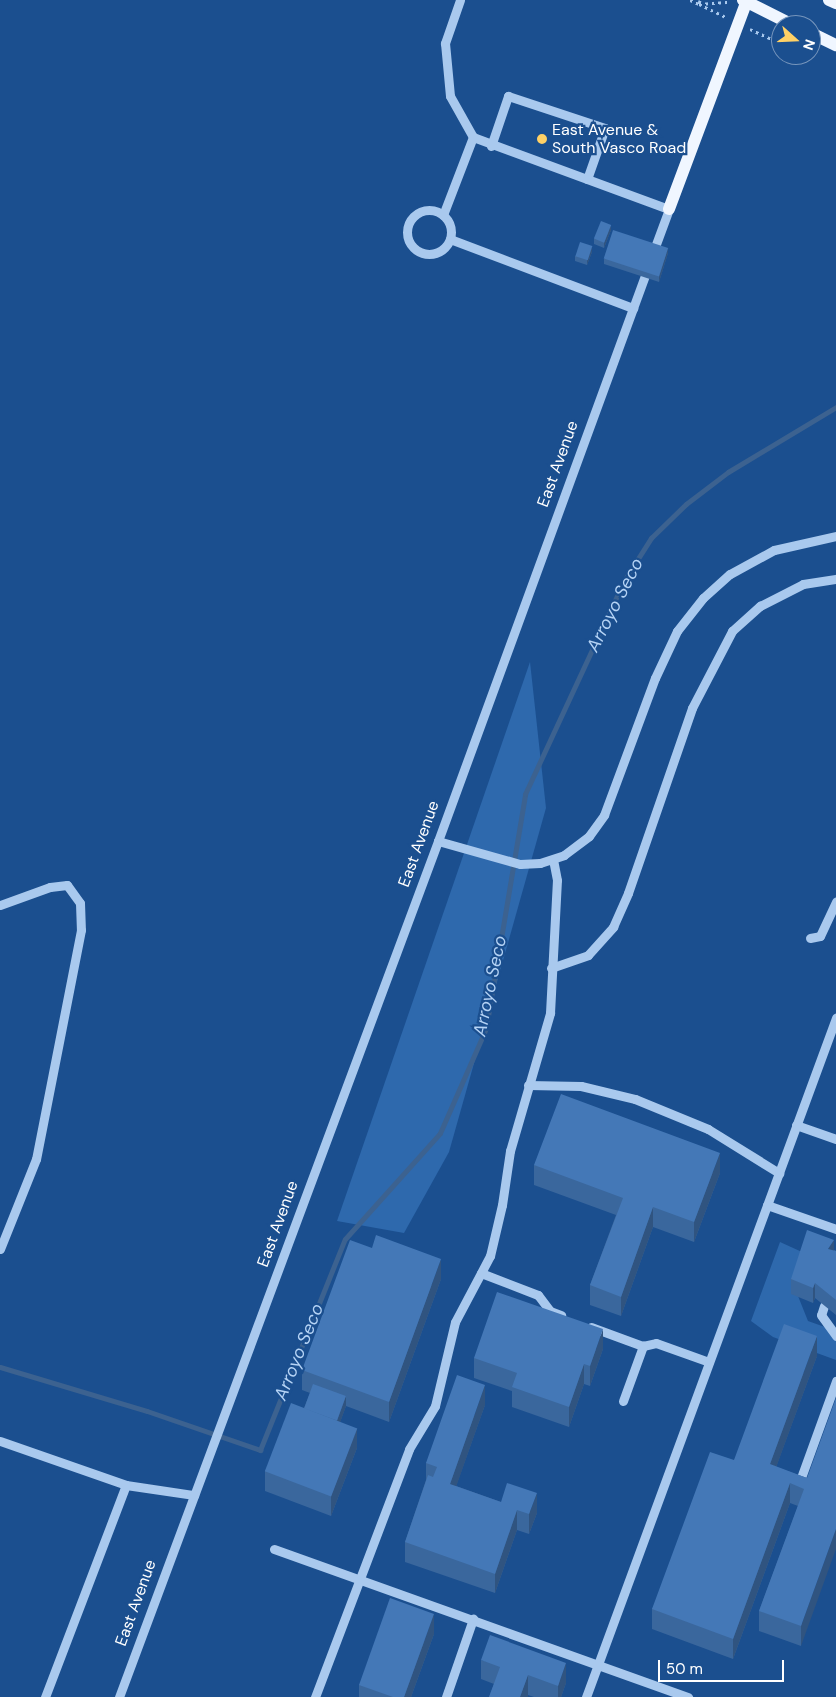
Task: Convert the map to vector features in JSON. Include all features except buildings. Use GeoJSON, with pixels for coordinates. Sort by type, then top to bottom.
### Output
{"type":"FeatureCollection","features":[{"type":"Feature","properties":{"kind":"main road"},"geometry":{"type":"LineString","coordinates":[[745,0],[774,15]]}},
{"type":"Feature","properties":{"kind":"main road","name":"East Avenue"},"geometry":{"type":"LineString","coordinates":[[669,208],[745,0]]}},
{"type":"Feature","properties":{"kind":"main road"},"geometry":{"type":"LineString","coordinates":[[829,0],[836,3]]}},
{"type":"Feature","properties":{"kind":"main road"},"geometry":{"type":"LineString","coordinates":[[821,38],[836,45]]}},
{"type":"Feature","properties":{"kind":"street"},"geometry":{"type":"LineString","coordinates":[[460,0],[445,44],[450,96],[473,137],[491,146],[669,208]]}},
{"type":"Feature","properties":{"kind":"street"},"geometry":{"type":"LineString","coordinates":[[491,146],[508,96],[605,128],[587,179]]}},
{"type":"Feature","properties":{"kind":"street"},"geometry":{"type":"LineString","coordinates":[[443,215],[473,137]]}},
{"type":"Feature","properties":{"kind":"street","name":"East Avenue"},"geometry":{"type":"LineString","coordinates":[[119,1697],[438,841],[669,208]]}},
{"type":"Feature","properties":{"kind":"street"},"geometry":{"type":"LineString","coordinates":[[430,210],[443,215],[450,226],[450,239],[440,250],[426,253],[414,247],[408,234],[408,226],[416,214],[430,210]]}},
{"type":"Feature","properties":{"kind":"street"},"geometry":{"type":"LineString","coordinates":[[450,239],[632,308]]}},
{"type":"Feature","properties":{"kind":"street"},"geometry":{"type":"LineString","coordinates":[[438,841],[520,864],[553,859],[564,855],[589,836],[604,816],[655,678],[677,631],[703,598],[730,574],[774,550],[836,536]]}},
{"type":"Feature","properties":{"kind":"street"},"geometry":{"type":"LineString","coordinates":[[551,968],[588,955],[613,926],[628,894],[692,708],[732,631],[760,606],[803,584],[836,579]]}},
{"type":"Feature","properties":{"kind":"street"},"geometry":{"type":"LineString","coordinates":[[315,1697],[408,1449],[435,1406],[455,1322],[490,1256],[502,1205],[510,1151],[528,1085],[546,1033],[557,880],[553,859]]}},
{"type":"Feature","properties":{"kind":"street"},"geometry":{"type":"LineString","coordinates":[[0,905],[50,887],[67,884],[80,903],[81,930],[36,1159],[0,1249]]}},
{"type":"Feature","properties":{"kind":"street"},"geometry":{"type":"LineString","coordinates":[[810,938],[820,936],[836,904]]}},
{"type":"Feature","properties":{"kind":"street"},"geometry":{"type":"LineString","coordinates":[[586,1697],[836,1018]]}},
{"type":"Feature","properties":{"kind":"street"},"geometry":{"type":"LineString","coordinates":[[528,1085],[581,1086],[635,1098],[708,1129],[778,1173]]}},
{"type":"Feature","properties":{"kind":"street"},"geometry":{"type":"LineString","coordinates":[[796,1125],[836,1139]]}},
{"type":"Feature","properties":{"kind":"street"},"geometry":{"type":"LineString","coordinates":[[767,1205],[836,1229]]}},
{"type":"Feature","properties":{"kind":"street"},"geometry":{"type":"LineString","coordinates":[[481,1273],[538,1295],[550,1312],[569,1318]]}},
{"type":"Feature","properties":{"kind":"street"},"geometry":{"type":"LineString","coordinates":[[824,1306],[821,1315],[836,1336]]}},
{"type":"Feature","properties":{"kind":"street"},"geometry":{"type":"LineString","coordinates":[[578,1322],[642,1346],[656,1343],[709,1362]]}},
{"type":"Feature","properties":{"kind":"street"},"geometry":{"type":"LineString","coordinates":[[623,1401],[642,1346]]}},
{"type":"Feature","properties":{"kind":"street"},"geometry":{"type":"LineString","coordinates":[[798,1486],[836,1382]]}},
{"type":"Feature","properties":{"kind":"street"},"geometry":{"type":"LineString","coordinates":[[0,1440],[126,1485],[194,1494]]}},
{"type":"Feature","properties":{"kind":"street"},"geometry":{"type":"LineString","coordinates":[[45,1697],[126,1485]]}},
{"type":"Feature","properties":{"kind":"street"},"geometry":{"type":"LineString","coordinates":[[274,1549],[688,1697]]}},
{"type":"Feature","properties":{"kind":"street"},"geometry":{"type":"LineString","coordinates":[[446,1697],[473,1619]]}},
{"type":"Feature","properties":{"kind":"path"},"geometry":{"type":"LineString","coordinates":[[690,0],[700,2],[745,0]]}},
{"type":"Feature","properties":{"kind":"shaded area"},"geometry":{"type":"Polygon","coordinates":[[[530,662],[546,808],[449,1152],[404,1233],[337,1221],[530,662]]]}},
{"type":"Feature","properties":{"kind":"shaded area"},"geometry":{"type":"Polygon","coordinates":[[[780,1242],[802,1252],[796,1291],[808,1321],[836,1331],[836,1360],[773,1337],[751,1321],[780,1242]]]}},
{"type":"Feature","properties":{"kind":"waterway","name":"Arroyo Seco"},"geometry":{"type":"LineString","coordinates":[[0,1367],[147,1411],[260,1450],[345,1239],[440,1133],[486,1028],[525,794],[625,579],[651,538],[686,504],[728,472],[836,407]]}},
{"type":"Feature","properties":{"kind":"place","name":"East Avenue & South Vasco Road"},"geometry":{"type":"Point","coordinates":[542,139]}}]}
